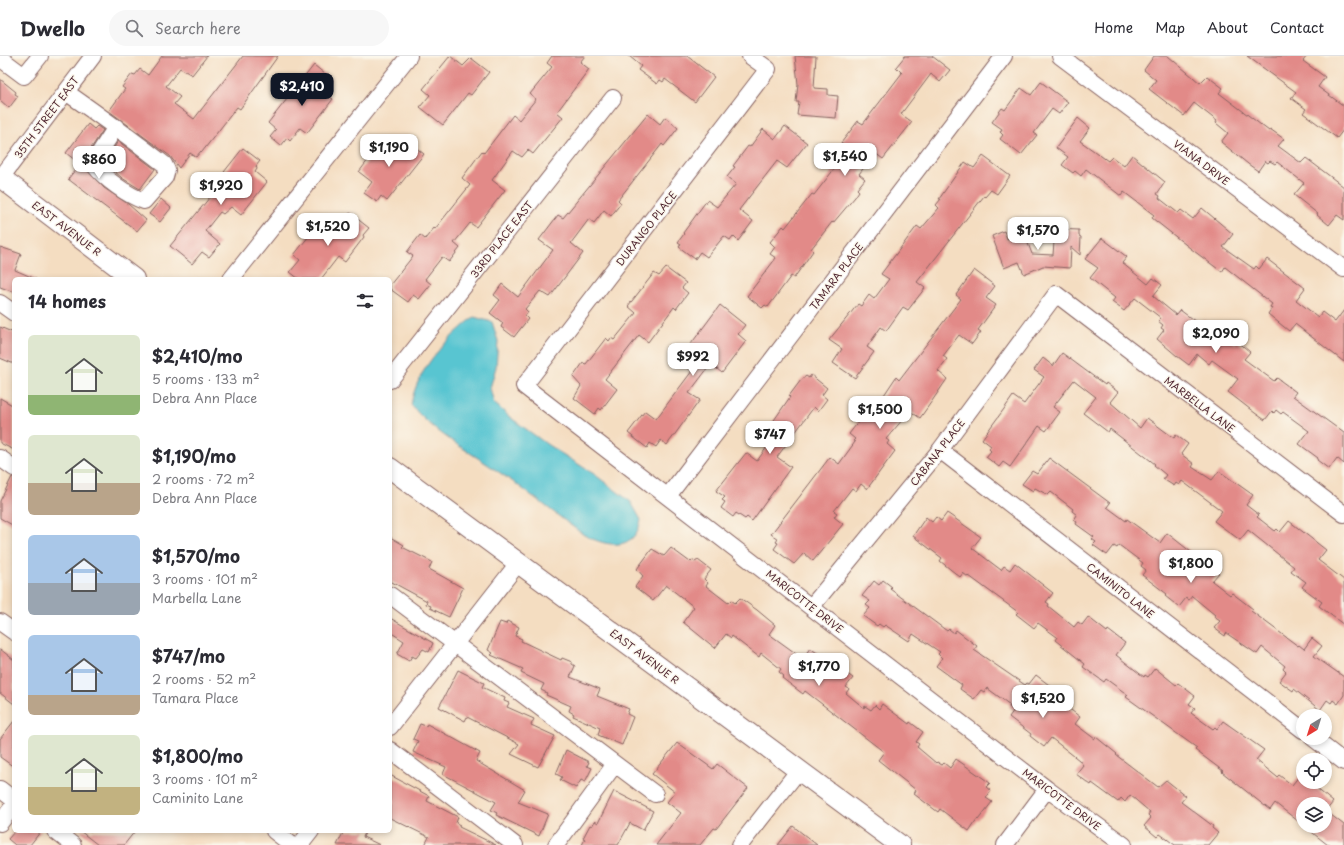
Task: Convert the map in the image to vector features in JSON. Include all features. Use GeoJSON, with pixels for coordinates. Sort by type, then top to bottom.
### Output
{"type":"FeatureCollection","features":[{"type":"Feature","properties":{"kind":"main road","name":"EAST AVENUE R"},"geometry":{"type":"LineString","coordinates":[[0,178],[131,277]]}},
{"type":"Feature","properties":{"kind":"main road","name":"EAST AVENUE R"},"geometry":{"type":"LineString","coordinates":[[392,469],[900,845]]}},
{"type":"Feature","properties":{"kind":"street"},"geometry":{"type":"LineString","coordinates":[[0,58],[24,76],[40,56]]}},
{"type":"Feature","properties":{"kind":"street","name":"35TH STREET EAST"},"geometry":{"type":"LineString","coordinates":[[0,178],[93,56]]}},
{"type":"Feature","properties":{"kind":"street"},"geometry":{"type":"LineString","coordinates":[[233,277],[409,56]]}},
{"type":"Feature","properties":{"kind":"street","name":"DURANGO PLACE"},"geometry":{"type":"LineString","coordinates":[[524,386],[768,69],[750,56]]}},
{"type":"Feature","properties":{"kind":"street","name":"TAMARA PLACE"},"geometry":{"type":"LineString","coordinates":[[668,496],[1004,56]]}},
{"type":"Feature","properties":{"kind":"street","name":"VIANA DRIVE"},"geometry":{"type":"LineString","coordinates":[[1060,56],[1344,269]]}},
{"type":"Feature","properties":{"kind":"street"},"geometry":{"type":"LineString","coordinates":[[66,92],[116,127],[164,164],[167,170],[166,177],[144,201],[137,198],[100,173],[94,165],[96,158],[116,127]]}},
{"type":"Feature","properties":{"kind":"street","name":"33RD PLACE EAST"},"geometry":{"type":"LineString","coordinates":[[392,377],[613,98]]}},
{"type":"Feature","properties":{"kind":"street","name":"CABANA PLACE"},"geometry":{"type":"LineString","coordinates":[[812,606],[940,450],[1056,294]]}},
{"type":"Feature","properties":{"kind":"street","name":"MARBELLA LANE"},"geometry":{"type":"LineString","coordinates":[[1056,294],[1344,514]]}},
{"type":"Feature","properties":{"kind":"street"},"geometry":{"type":"LineString","coordinates":[[0,302],[12,311]]}},
{"type":"Feature","properties":{"kind":"street","name":"MARICOTTE DRIVE"},"geometry":{"type":"LineString","coordinates":[[524,386],[1124,845]]}},
{"type":"Feature","properties":{"kind":"street","name":"CAMINITO LANE"},"geometry":{"type":"LineString","coordinates":[[940,450],[1296,725]]}},
{"type":"Feature","properties":{"kind":"street"},"geometry":{"type":"LineString","coordinates":[[0,458],[12,467]]}},
{"type":"Feature","properties":{"kind":"street"},"geometry":{"type":"LineString","coordinates":[[392,725],[519,562]]}},
{"type":"Feature","properties":{"kind":"street"},"geometry":{"type":"LineString","coordinates":[[392,596],[654,794]]}},
{"type":"Feature","properties":{"kind":"street"},"geometry":{"type":"LineString","coordinates":[[0,622],[12,631]]}},
{"type":"Feature","properties":{"kind":"street"},"geometry":{"type":"LineString","coordinates":[[1322,745],[1344,762]]}},
{"type":"Feature","properties":{"kind":"street"},"geometry":{"type":"LineString","coordinates":[[392,752],[515,845]]}},
{"type":"Feature","properties":{"kind":"street"},"geometry":{"type":"LineString","coordinates":[[556,845],[615,764]]}},
{"type":"Feature","properties":{"kind":"street"},"geometry":{"type":"LineString","coordinates":[[740,845],[799,770]]}},
{"type":"Feature","properties":{"kind":"street"},"geometry":{"type":"LineString","coordinates":[[1005,845],[1048,788]]}},
{"type":"Feature","properties":{"kind":"street"},"geometry":{"type":"LineString","coordinates":[[0,789],[12,798]]}},
{"type":"Feature","properties":{"kind":"street"},"geometry":{"type":"LineString","coordinates":[[0,824],[12,808]]}},
{"type":"Feature","properties":{"kind":"street"},"geometry":{"type":"LineString","coordinates":[[58,833],[73,845]]}},
{"type":"Feature","properties":{"kind":"street"},"geometry":{"type":"LineString","coordinates":[[277,833],[292,845]]}},
{"type":"Feature","properties":{"kind":"street"},"geometry":{"type":"LineString","coordinates":[[300,845],[309,833]]}},
{"type":"Feature","properties":{"kind":"water"},"geometry":{"type":"Polygon","coordinates":[[[474,317],[492,322],[498,341],[496,367],[490,388],[494,403],[511,418],[548,445],[594,474],[631,502],[641,520],[638,530],[633,538],[619,544],[611,544],[584,535],[516,484],[439,432],[411,405],[419,379],[426,367],[443,345],[474,317]]]}},
{"type":"Feature","properties":{"kind":"building"},"geometry":{"type":"Polygon","coordinates":[[[162,56],[207,56],[192,75],[180,68],[166,86],[180,97],[174,104],[194,119],[243,56],[278,56],[240,109],[237,107],[202,152],[201,151],[196,157],[190,153],[179,168],[170,156],[109,111],[125,89],[122,87],[132,74],[135,75],[140,69],[148,75],[162,56]]]}},
{"type":"Feature","properties":{"kind":"building"},"geometry":{"type":"Polygon","coordinates":[[[450,56],[463,66],[471,58],[489,72],[471,95],[468,93],[443,125],[420,107],[430,95],[423,89],[450,56]]]}},
{"type":"Feature","properties":{"kind":"building"},"geometry":{"type":"Polygon","coordinates":[[[552,56],[585,56],[580,62],[589,69],[557,112],[563,117],[533,154],[528,150],[522,157],[513,151],[492,180],[505,190],[476,227],[470,223],[454,243],[460,248],[449,262],[442,257],[425,279],[431,284],[419,299],[413,295],[408,302],[392,290],[392,282],[413,256],[407,252],[420,235],[425,239],[434,228],[435,229],[470,185],[462,178],[482,151],[484,153],[513,115],[519,120],[536,99],[530,94],[552,67],[547,63],[552,56]]]}},
{"type":"Feature","properties":{"kind":"building"},"geometry":{"type":"Polygon","coordinates":[[[629,56],[687,56],[714,77],[695,102],[665,79],[663,82],[660,80],[657,84],[638,70],[641,66],[629,56]]]}},
{"type":"Feature","properties":{"kind":"building"},"geometry":{"type":"Polygon","coordinates":[[[795,56],[816,56],[814,88],[828,89],[828,95],[838,96],[836,118],[797,115],[799,102],[796,102],[798,84],[795,56]]]}},
{"type":"Feature","properties":{"kind":"building"},"geometry":{"type":"Polygon","coordinates":[[[905,56],[932,56],[950,70],[940,82],[931,74],[901,114],[912,122],[883,159],[875,153],[859,174],[865,179],[857,189],[859,191],[855,197],[833,223],[832,222],[811,249],[813,251],[794,278],[791,276],[768,307],[765,305],[762,308],[747,296],[776,258],[770,254],[775,247],[770,242],[783,226],[785,228],[812,194],[814,195],[849,150],[841,143],[858,121],[863,124],[902,73],[896,67],[905,56]]]}},
{"type":"Feature","properties":{"kind":"building"},"geometry":{"type":"Polygon","coordinates":[[[1154,56],[1168,56],[1200,83],[1207,76],[1223,88],[1219,93],[1269,131],[1270,129],[1284,139],[1278,146],[1301,163],[1306,158],[1344,187],[1344,220],[1337,215],[1329,225],[1317,215],[1318,214],[1294,195],[1304,183],[1277,162],[1275,164],[1270,161],[1268,163],[1265,161],[1258,171],[1248,164],[1221,142],[1228,133],[1216,123],[1217,121],[1194,103],[1184,116],[1149,89],[1156,80],[1144,70],[1154,56]]]}},
{"type":"Feature","properties":{"kind":"building"},"geometry":{"type":"Polygon","coordinates":[[[1247,56],[1307,56],[1303,61],[1325,77],[1318,87],[1344,106],[1344,129],[1337,138],[1303,113],[1306,109],[1291,98],[1296,92],[1247,56]]]}},
{"type":"Feature","properties":{"kind":"building"},"geometry":{"type":"Polygon","coordinates":[[[314,65],[331,79],[322,91],[333,99],[307,133],[300,128],[290,141],[287,138],[281,146],[270,137],[276,130],[268,123],[314,65]]]}},
{"type":"Feature","properties":{"kind":"building"},"geometry":{"type":"Polygon","coordinates":[[[0,79],[16,92],[15,94],[18,96],[9,108],[0,100],[0,79]]]}},
{"type":"Feature","properties":{"kind":"building"},"geometry":{"type":"Polygon","coordinates":[[[1041,82],[1068,102],[1059,114],[1052,109],[1034,133],[1037,135],[1021,155],[1000,139],[1003,135],[1000,132],[1002,129],[992,122],[1002,108],[1005,110],[1021,88],[1031,95],[1041,82]]]}},
{"type":"Feature","properties":{"kind":"building"},"geometry":{"type":"Polygon","coordinates":[[[648,114],[660,124],[665,117],[678,128],[664,146],[662,144],[618,200],[621,203],[611,216],[604,210],[594,223],[589,219],[571,243],[583,253],[550,297],[540,291],[525,309],[528,312],[525,316],[528,319],[514,337],[501,327],[503,323],[490,313],[500,300],[494,295],[502,284],[518,297],[553,250],[539,240],[558,215],[563,218],[648,114]]]}},
{"type":"Feature","properties":{"kind":"building"},"geometry":{"type":"Polygon","coordinates":[[[1078,118],[1090,128],[1080,141],[1108,161],[1112,157],[1124,166],[1132,155],[1165,182],[1157,194],[1160,196],[1159,198],[1178,213],[1181,210],[1193,219],[1202,208],[1233,234],[1223,247],[1254,269],[1256,266],[1259,269],[1267,259],[1305,288],[1296,300],[1318,317],[1322,312],[1335,322],[1344,310],[1344,362],[1295,324],[1289,331],[1268,314],[1272,308],[1270,307],[1272,304],[1225,267],[1222,272],[1190,248],[1152,218],[1154,215],[1124,192],[1121,196],[1086,169],[1081,176],[1075,171],[1073,173],[1062,165],[1068,157],[1056,148],[1078,118]]]}},
{"type":"Feature","properties":{"kind":"building"},"geometry":{"type":"Polygon","coordinates":[[[88,124],[94,129],[97,126],[103,130],[88,153],[85,167],[104,188],[128,204],[146,220],[137,231],[68,179],[80,164],[66,153],[88,124]]]}},
{"type":"Feature","properties":{"kind":"building"},"geometry":{"type":"Polygon","coordinates":[[[785,126],[807,143],[787,168],[777,161],[739,210],[753,221],[738,241],[733,236],[730,240],[724,236],[707,257],[700,252],[695,259],[679,247],[681,244],[678,242],[684,234],[683,233],[707,200],[717,207],[736,184],[727,177],[735,167],[733,166],[748,146],[750,147],[763,129],[775,139],[785,126]]]}},
{"type":"Feature","properties":{"kind":"building"},"geometry":{"type":"Polygon","coordinates":[[[384,139],[397,149],[406,140],[424,154],[387,201],[381,196],[377,202],[364,193],[372,182],[359,172],[384,139]]]}},
{"type":"Feature","properties":{"kind":"building"},"geometry":{"type":"Polygon","coordinates":[[[118,141],[155,169],[140,189],[122,178],[105,163],[118,141]]]}},
{"type":"Feature","properties":{"kind":"building"},"geometry":{"type":"Polygon","coordinates":[[[243,148],[260,161],[256,166],[257,169],[255,172],[267,182],[241,215],[231,207],[223,214],[220,212],[205,231],[220,244],[209,257],[202,252],[192,264],[170,246],[228,175],[224,172],[243,148]]]}},
{"type":"Feature","properties":{"kind":"building"},"geometry":{"type":"Polygon","coordinates":[[[983,156],[1010,176],[997,194],[991,190],[985,197],[984,196],[917,282],[925,288],[908,310],[903,307],[886,331],[881,327],[867,347],[874,352],[855,378],[833,363],[842,349],[829,340],[858,304],[861,306],[869,295],[874,299],[889,279],[881,274],[917,226],[921,229],[939,208],[936,205],[941,199],[939,199],[965,162],[974,168],[983,156]]]}},
{"type":"Feature","properties":{"kind":"building"},"geometry":{"type":"Polygon","coordinates":[[[161,199],[171,208],[160,222],[149,214],[161,199]]]}},
{"type":"Feature","properties":{"kind":"building"},"geometry":{"type":"Polygon","coordinates":[[[350,213],[369,228],[345,262],[338,257],[323,277],[296,277],[290,272],[300,260],[294,255],[320,222],[330,229],[339,217],[343,221],[350,213]]]}},
{"type":"Feature","properties":{"kind":"building"},"geometry":{"type":"Polygon","coordinates":[[[1055,229],[1079,230],[1079,236],[1081,237],[1080,255],[1071,247],[1070,268],[1043,266],[1024,274],[1019,262],[1004,268],[992,236],[1004,231],[1007,239],[1024,233],[1032,254],[1053,255],[1055,229]]]}},
{"type":"Feature","properties":{"kind":"building"},"geometry":{"type":"Polygon","coordinates":[[[1102,238],[1127,257],[1122,263],[1148,284],[1153,278],[1162,285],[1153,296],[1176,315],[1180,310],[1200,325],[1204,320],[1236,344],[1236,340],[1250,352],[1244,359],[1274,381],[1277,378],[1296,392],[1293,396],[1344,433],[1344,464],[1337,458],[1329,469],[1317,460],[1318,458],[1299,444],[1309,431],[1283,412],[1281,414],[1276,410],[1274,413],[1272,411],[1265,420],[1228,392],[1238,379],[1212,360],[1209,364],[1197,354],[1189,365],[1177,356],[1157,339],[1164,330],[1161,328],[1163,325],[1158,321],[1161,318],[1135,298],[1124,311],[1112,302],[1115,298],[1090,278],[1098,268],[1085,259],[1102,238]]]}},
{"type":"Feature","properties":{"kind":"building"},"geometry":{"type":"Polygon","coordinates":[[[0,247],[21,254],[15,270],[31,277],[12,277],[12,291],[0,287],[0,247]]]}},
{"type":"Feature","properties":{"kind":"building"},"geometry":{"type":"Polygon","coordinates":[[[666,268],[686,283],[682,288],[688,293],[676,309],[674,307],[648,342],[639,335],[605,379],[617,389],[601,410],[599,408],[595,414],[574,398],[581,386],[573,377],[583,363],[586,364],[606,338],[609,341],[611,338],[614,340],[636,313],[628,306],[654,273],[659,276],[666,268]]]}},
{"type":"Feature","properties":{"kind":"building"},"geometry":{"type":"Polygon","coordinates":[[[974,270],[995,286],[986,298],[996,305],[978,330],[981,332],[972,344],[959,335],[943,356],[947,359],[938,371],[947,379],[920,418],[910,411],[886,439],[889,441],[887,444],[895,451],[867,489],[861,484],[856,491],[852,488],[834,511],[837,513],[834,517],[843,524],[813,561],[804,553],[794,564],[774,549],[778,543],[776,542],[778,539],[771,534],[830,457],[839,464],[855,442],[853,441],[855,439],[849,434],[862,417],[868,421],[884,400],[882,398],[896,377],[899,380],[961,299],[956,295],[974,270]]]}},
{"type":"Feature","properties":{"kind":"building"},"geometry":{"type":"Polygon","coordinates":[[[720,305],[745,325],[738,334],[746,341],[722,373],[711,364],[689,393],[700,400],[667,445],[661,440],[656,447],[650,443],[647,448],[628,433],[645,411],[656,419],[692,371],[679,360],[720,305]]]}},
{"type":"Feature","properties":{"kind":"building"},"geometry":{"type":"Polygon","coordinates":[[[0,327],[12,332],[12,363],[0,358],[0,327]]]}},
{"type":"Feature","properties":{"kind":"building"},"geometry":{"type":"Polygon","coordinates":[[[1062,353],[1105,385],[1106,383],[1118,392],[1110,402],[1140,428],[1147,418],[1174,438],[1176,435],[1188,444],[1181,454],[1194,464],[1192,467],[1212,480],[1219,471],[1253,495],[1246,505],[1259,515],[1257,517],[1275,531],[1277,529],[1280,532],[1289,521],[1326,550],[1318,560],[1344,580],[1344,625],[1319,606],[1322,602],[1302,587],[1306,582],[1291,571],[1294,567],[1248,530],[1240,540],[1214,521],[1222,511],[1182,481],[1179,485],[1176,483],[1174,486],[1163,479],[1166,475],[1154,465],[1155,464],[1110,429],[1108,432],[1083,413],[1096,397],[1074,380],[1053,407],[1060,412],[1046,431],[1039,426],[1010,467],[1003,462],[999,467],[986,457],[991,451],[989,449],[991,446],[982,439],[1013,396],[1024,404],[1044,377],[1034,370],[1043,358],[1053,366],[1062,353]]]}},
{"type":"Feature","properties":{"kind":"building"},"geometry":{"type":"Polygon","coordinates":[[[811,375],[827,388],[822,395],[827,399],[818,411],[814,407],[777,457],[791,467],[752,521],[747,517],[745,519],[736,513],[733,517],[721,508],[725,502],[722,500],[725,497],[716,491],[746,453],[757,461],[777,433],[770,426],[801,380],[806,376],[809,378],[811,375]]]}},
{"type":"Feature","properties":{"kind":"building"},"geometry":{"type":"Polygon","coordinates":[[[0,398],[12,405],[12,449],[0,443],[0,398]]]}},
{"type":"Feature","properties":{"kind":"building"},"geometry":{"type":"Polygon","coordinates":[[[1049,458],[1110,503],[1107,507],[1126,521],[1127,519],[1160,543],[1167,533],[1219,573],[1212,581],[1230,595],[1232,593],[1253,609],[1251,611],[1298,646],[1299,645],[1304,649],[1312,638],[1322,646],[1314,656],[1344,677],[1344,695],[1338,704],[1333,700],[1331,703],[1327,700],[1321,709],[1319,709],[1294,689],[1293,691],[1279,681],[1286,672],[1283,669],[1285,666],[1262,647],[1257,654],[1226,633],[1225,636],[1214,628],[1220,621],[1192,596],[1189,600],[1186,598],[1179,607],[1165,596],[1167,594],[1142,575],[1146,570],[1141,566],[1143,563],[1119,545],[1117,548],[1114,546],[1107,555],[1093,545],[1096,542],[1092,539],[1094,537],[1076,524],[1077,522],[1074,520],[1077,515],[1072,511],[1073,509],[1051,492],[1048,495],[1035,488],[1033,491],[1022,484],[1032,471],[1037,474],[1049,458]]]}},
{"type":"Feature","properties":{"kind":"building"},"geometry":{"type":"Polygon","coordinates":[[[12,477],[12,525],[0,518],[0,501],[12,477]]]}},
{"type":"Feature","properties":{"kind":"building"},"geometry":{"type":"Polygon","coordinates":[[[947,513],[981,537],[972,548],[1001,570],[1004,566],[1010,570],[1015,563],[1053,593],[1046,602],[1049,604],[1048,606],[1074,627],[1078,622],[1082,625],[1088,617],[1107,632],[1108,630],[1125,643],[1116,655],[1144,677],[1145,675],[1148,677],[1155,668],[1176,685],[1178,683],[1195,696],[1189,704],[1195,708],[1191,713],[1213,729],[1215,727],[1217,729],[1223,721],[1264,750],[1256,760],[1277,777],[1279,775],[1292,785],[1296,780],[1296,789],[1317,789],[1327,797],[1296,797],[1296,820],[1275,803],[1270,810],[1195,750],[1197,748],[1126,697],[1128,695],[1106,679],[1104,682],[1083,667],[1085,664],[1055,640],[1057,637],[1038,623],[1034,628],[1016,614],[1018,612],[969,576],[968,577],[963,573],[960,577],[940,561],[942,558],[913,536],[926,517],[932,522],[936,517],[941,521],[947,513]]]}},
{"type":"Feature","properties":{"kind":"building"},"geometry":{"type":"Polygon","coordinates":[[[392,538],[404,545],[402,547],[432,562],[429,569],[463,588],[449,617],[430,608],[431,606],[426,604],[427,601],[392,582],[392,538]]]}},
{"type":"Feature","properties":{"kind":"building"},"geometry":{"type":"Polygon","coordinates":[[[671,548],[690,562],[692,560],[695,562],[698,560],[711,570],[704,579],[708,583],[706,586],[728,603],[731,600],[735,603],[740,598],[757,610],[775,625],[769,634],[799,656],[801,654],[804,657],[810,648],[853,678],[846,687],[849,689],[846,693],[864,708],[865,706],[871,710],[875,705],[879,709],[882,704],[909,724],[910,722],[923,732],[916,742],[919,744],[917,747],[936,763],[937,762],[942,765],[944,763],[950,768],[956,759],[990,783],[986,787],[991,791],[986,798],[992,802],[969,831],[940,809],[938,812],[914,794],[916,790],[878,760],[884,752],[805,691],[803,694],[782,678],[784,676],[779,672],[781,669],[761,653],[759,657],[732,636],[731,638],[726,634],[715,648],[683,622],[694,607],[666,585],[653,601],[635,587],[643,576],[637,569],[652,549],[664,556],[671,548]]]}},
{"type":"Feature","properties":{"kind":"building"},"geometry":{"type":"Polygon","coordinates":[[[883,580],[892,587],[890,589],[947,631],[949,629],[954,633],[956,630],[977,646],[974,650],[1025,685],[1027,683],[1029,684],[1036,675],[1053,688],[1049,693],[1080,717],[1075,724],[1095,739],[1096,737],[1117,754],[1116,755],[1158,787],[1166,780],[1186,796],[1181,802],[1213,826],[1212,828],[1218,833],[1208,845],[1175,845],[1160,834],[1157,837],[1144,826],[1151,818],[1148,815],[1150,812],[1130,795],[1125,802],[1121,798],[1118,802],[1092,783],[1091,785],[1076,774],[1083,765],[1079,760],[1051,738],[1044,747],[1030,736],[1031,734],[1009,717],[1014,710],[1009,707],[1010,705],[987,688],[984,692],[981,690],[974,699],[960,689],[962,685],[936,666],[942,658],[938,654],[940,652],[913,634],[909,641],[885,625],[883,627],[879,624],[877,626],[863,616],[870,608],[866,605],[870,601],[862,596],[874,581],[879,585],[883,580]]]}},
{"type":"Feature","properties":{"kind":"building"},"geometry":{"type":"Polygon","coordinates":[[[392,619],[433,643],[429,652],[423,649],[416,658],[412,656],[409,661],[397,654],[404,641],[392,633],[392,619]]]}},
{"type":"Feature","properties":{"kind":"building"},"geometry":{"type":"Polygon","coordinates":[[[507,621],[519,627],[515,636],[522,639],[521,641],[561,660],[562,658],[572,662],[575,666],[570,677],[600,689],[597,696],[629,709],[627,714],[633,717],[622,745],[598,735],[600,728],[573,716],[574,714],[569,711],[571,706],[546,695],[547,693],[541,690],[544,684],[521,673],[523,669],[491,655],[493,653],[488,650],[500,622],[506,624],[507,621]]]}},
{"type":"Feature","properties":{"kind":"building"},"geometry":{"type":"Polygon","coordinates":[[[0,649],[12,658],[12,702],[0,693],[0,649]]]}},
{"type":"Feature","properties":{"kind":"building"},"geometry":{"type":"Polygon","coordinates":[[[458,670],[484,683],[482,687],[505,698],[504,701],[509,703],[507,707],[534,719],[531,725],[555,736],[538,767],[511,754],[519,744],[467,717],[465,721],[439,707],[458,670]]]}},
{"type":"Feature","properties":{"kind":"building"},"geometry":{"type":"Polygon","coordinates":[[[12,724],[12,766],[0,757],[0,739],[12,724]]]}},
{"type":"Feature","properties":{"kind":"building"},"geometry":{"type":"Polygon","coordinates":[[[420,724],[426,726],[427,724],[480,753],[476,761],[525,790],[518,802],[548,814],[539,836],[496,815],[497,813],[491,810],[496,802],[443,774],[446,767],[413,752],[418,741],[413,739],[420,724]]]}},
{"type":"Feature","properties":{"kind":"building"},"geometry":{"type":"Polygon","coordinates":[[[677,743],[713,769],[717,764],[748,788],[716,829],[714,828],[700,845],[656,845],[681,813],[667,802],[675,792],[652,774],[677,743]]]}},
{"type":"Feature","properties":{"kind":"building"},"geometry":{"type":"Polygon","coordinates":[[[566,750],[589,762],[587,766],[592,768],[585,782],[581,780],[576,788],[560,780],[562,777],[556,774],[566,750]]]}},
{"type":"Feature","properties":{"kind":"building"},"geometry":{"type":"Polygon","coordinates":[[[392,776],[429,796],[427,801],[458,817],[456,823],[460,825],[459,827],[496,845],[425,845],[429,837],[392,819],[392,776]]]}},
{"type":"Feature","properties":{"kind":"building"},"geometry":{"type":"Polygon","coordinates":[[[614,791],[653,811],[643,830],[630,823],[618,845],[582,845],[585,839],[583,838],[590,825],[592,826],[595,821],[598,823],[614,791]]]}},
{"type":"Feature","properties":{"kind":"building"},"geometry":{"type":"Polygon","coordinates":[[[1332,816],[1344,825],[1344,845],[1328,845],[1313,833],[1332,833],[1332,816]]]}},
{"type":"Feature","properties":{"kind":"building"},"geometry":{"type":"Polygon","coordinates":[[[793,826],[817,845],[778,845],[793,826]]]}},
{"type":"Feature","properties":{"kind":"building"},"geometry":{"type":"Polygon","coordinates":[[[13,833],[39,833],[30,845],[15,845],[8,839],[13,833]]]}},
{"type":"Feature","properties":{"kind":"building"},"geometry":{"type":"Polygon","coordinates":[[[83,833],[133,833],[124,845],[98,845],[83,833]]]}},
{"type":"Feature","properties":{"kind":"building"},"geometry":{"type":"Polygon","coordinates":[[[343,833],[365,833],[363,837],[380,845],[337,845],[343,833]]]}}]}
